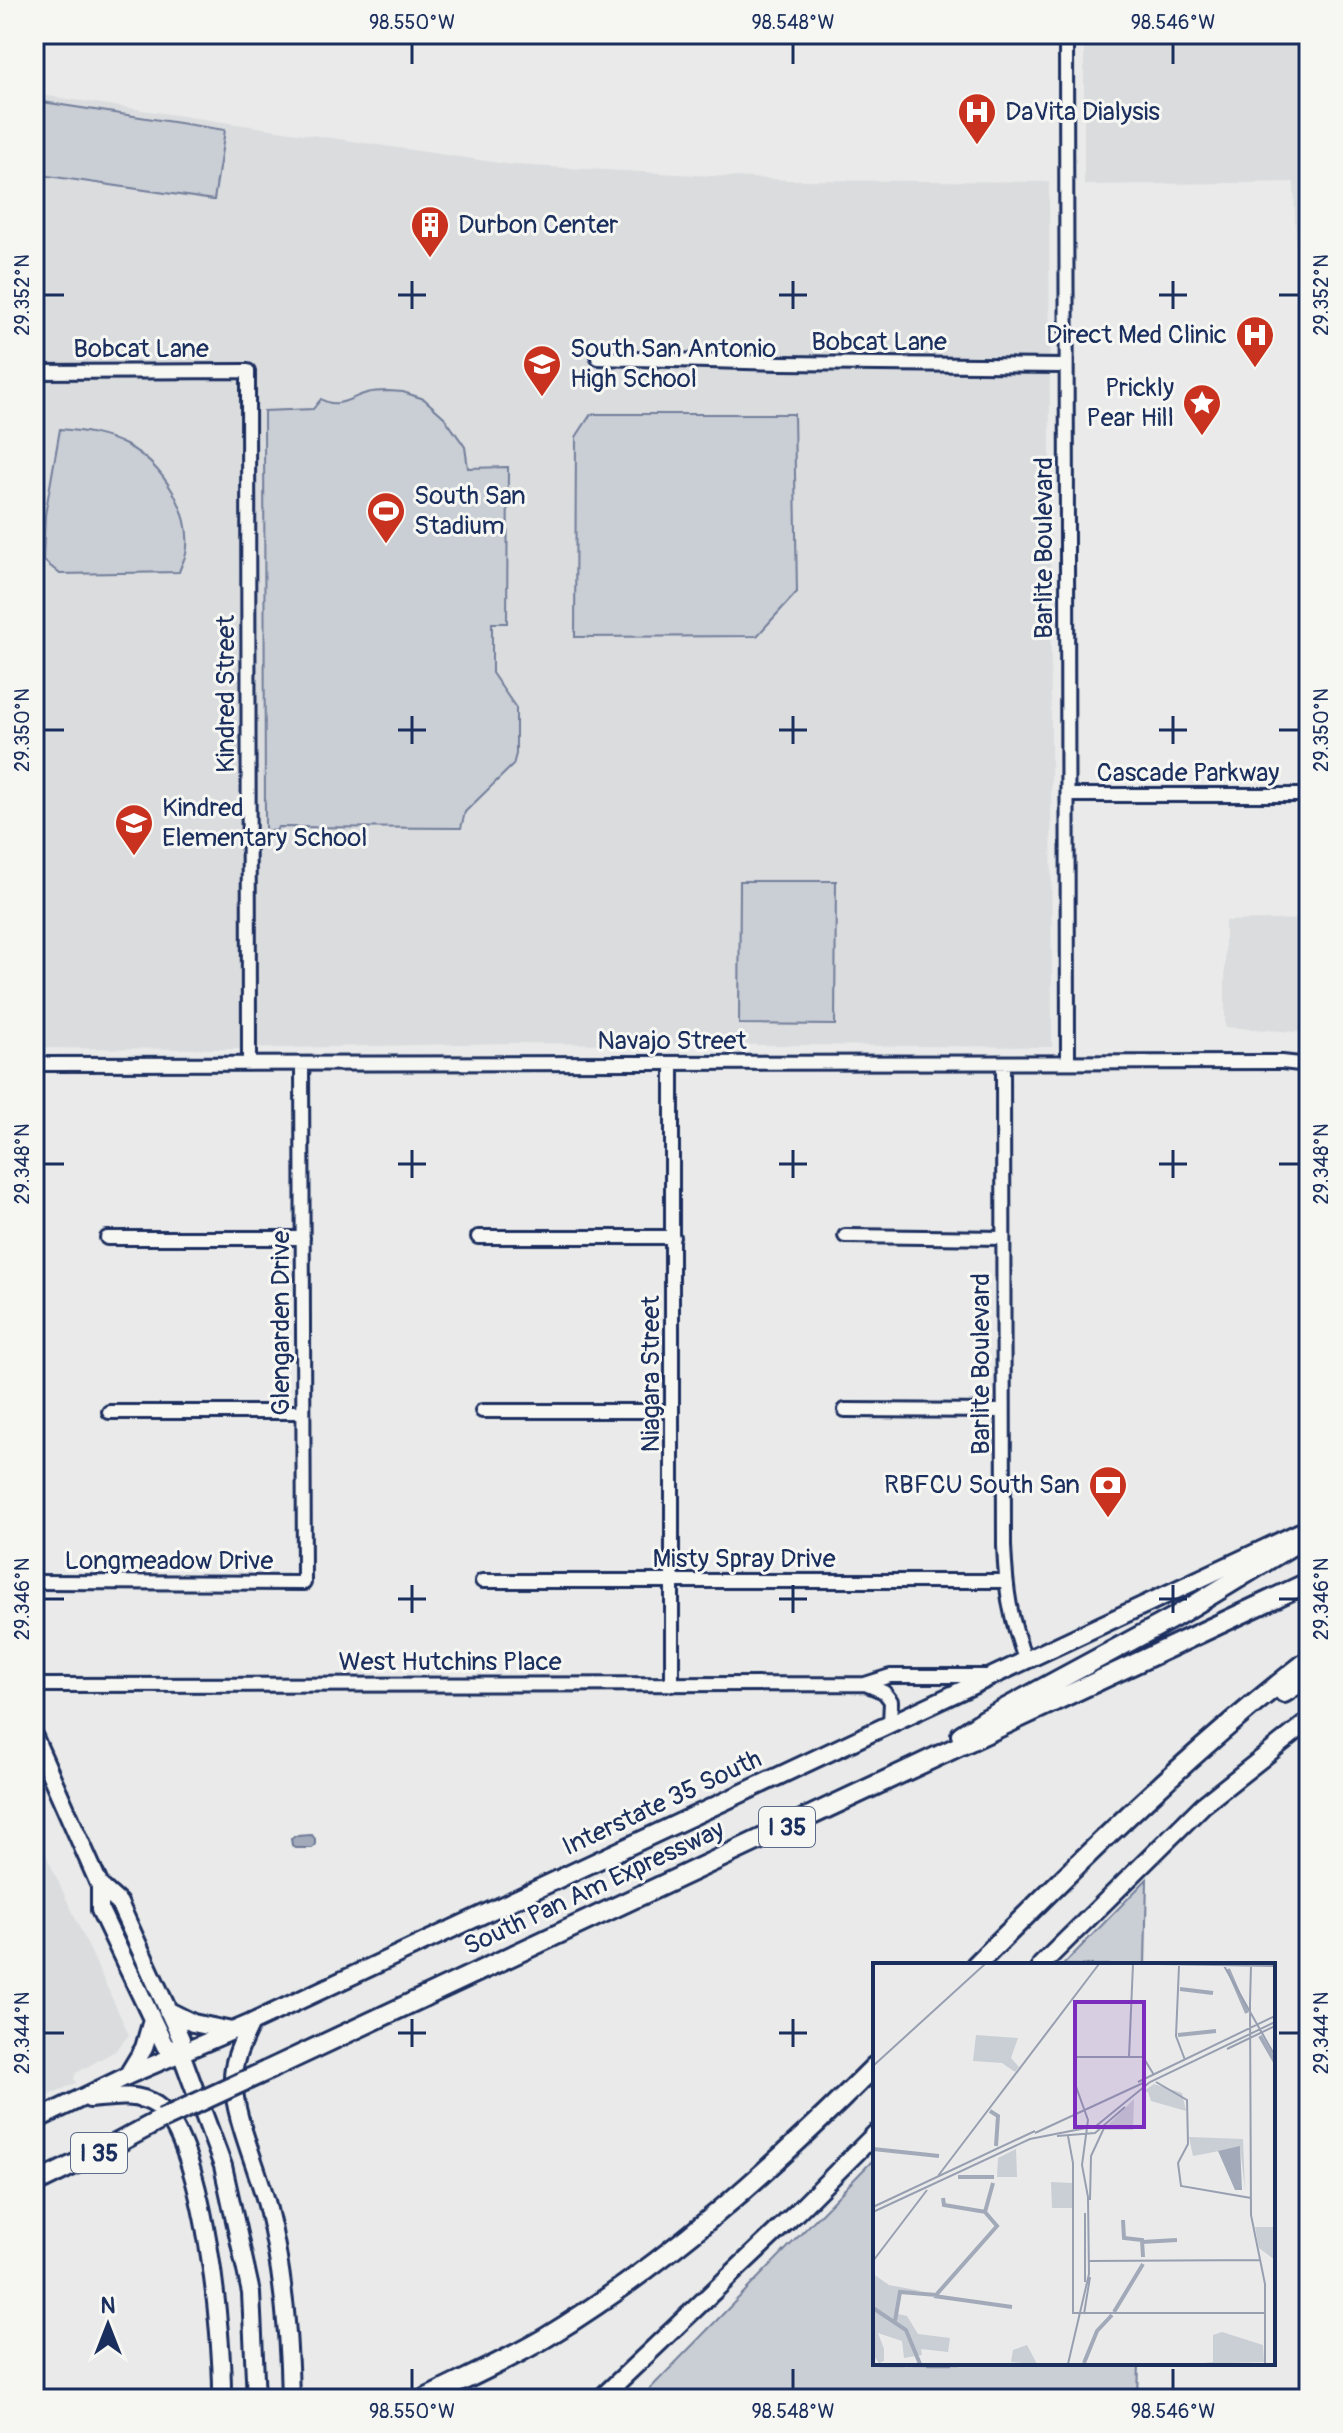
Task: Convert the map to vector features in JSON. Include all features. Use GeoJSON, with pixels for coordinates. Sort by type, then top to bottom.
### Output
{"type":"FeatureCollection","features":[{"type":"Feature","properties":{"kind":"highway"},"geometry":{"type":"LineString","coordinates":[[906,1771],[984,1720],[1173,1618],[1309,1535]]}},
{"type":"Feature","properties":{"kind":"highway","name":"South Pan Am Expressway"},"geometry":{"type":"LineString","coordinates":[[34,2184],[162,2119],[1309,1582]]}},
{"type":"Feature","properties":{"kind":"highway"},"geometry":{"type":"LineString","coordinates":[[978,1963],[1130,1812],[1205,1745],[1309,1660]]}},
{"type":"Feature","properties":{"kind":"highway"},"geometry":{"type":"LineString","coordinates":[[1205,1745],[1309,1677]]}},
{"type":"Feature","properties":{"kind":"highway"},"geometry":{"type":"LineString","coordinates":[[425,2399],[545,2338],[699,2229],[797,2144],[873,2068]]}},
{"type":"Feature","properties":{"kind":"highway"},"geometry":{"type":"LineString","coordinates":[[34,2171],[104,2139],[162,2119]]}},
{"type":"Feature","properties":{"kind":"main road","name":"Interstate 35 South"},"geometry":{"type":"LineString","coordinates":[[34,2121],[127,2076],[234,2031],[1309,1528]]}},
{"type":"Feature","properties":{"kind":"main road"},"geometry":{"type":"LineString","coordinates":[[1043,1963],[1203,1805],[1309,1721]]}},
{"type":"Feature","properties":{"kind":"main road"},"geometry":{"type":"LineString","coordinates":[[34,1737],[100,1886],[100,1910],[165,2046],[181,2053]]}},
{"type":"Feature","properties":{"kind":"main road"},"geometry":{"type":"LineString","coordinates":[[100,1886],[119,1903],[181,2039],[181,2053],[223,2166],[251,2293],[256,2399]]}},
{"type":"Feature","properties":{"kind":"main road"},"geometry":{"type":"LineString","coordinates":[[167,2010],[193,2023],[234,2031]]}},
{"type":"Feature","properties":{"kind":"main road"},"geometry":{"type":"LineString","coordinates":[[127,2076],[144,2048],[152,2020]]}},
{"type":"Feature","properties":{"kind":"main road"},"geometry":{"type":"LineString","coordinates":[[251,2023],[239,2048],[233,2079],[275,2239],[287,2327],[290,2399]]}},
{"type":"Feature","properties":{"kind":"main road"},"geometry":{"type":"LineString","coordinates":[[80,2100],[130,2096],[143,2099],[158,2106],[174,2126],[187,2158],[212,2264],[219,2318],[222,2399]]}},
{"type":"Feature","properties":{"kind":"main road"},"geometry":{"type":"LineString","coordinates":[[605,2396],[873,2136]]}},
{"type":"Feature","properties":{"kind":"street","name":"Barlite Boulevard"},"geometry":{"type":"LineString","coordinates":[[1066,34],[1068,1062]]}},
{"type":"Feature","properties":{"kind":"street","name":"Bobcat Lane"},"geometry":{"type":"LineString","coordinates":[[598,358],[1065,366]]}},
{"type":"Feature","properties":{"kind":"street","name":"Bobcat Lane"},"geometry":{"type":"LineString","coordinates":[[34,372],[248,371]]}},
{"type":"Feature","properties":{"kind":"street","name":"Kindred Street"},"geometry":{"type":"LineString","coordinates":[[248,371],[249,1064]]}},
{"type":"Feature","properties":{"kind":"street","name":"Cascade Parkway"},"geometry":{"type":"LineString","coordinates":[[1068,795],[1309,795]]}},
{"type":"Feature","properties":{"kind":"street","name":"Navajo Street"},"geometry":{"type":"LineString","coordinates":[[34,1064],[1282,1062],[1309,1065]]}},
{"type":"Feature","properties":{"kind":"street","name":"Niagara Street"},"geometry":{"type":"LineString","coordinates":[[672,1063],[672,1685]]}},
{"type":"Feature","properties":{"kind":"street","name":"Barlite Boulevard"},"geometry":{"type":"LineString","coordinates":[[1003,1063],[1006,1581],[1009,1610],[1026,1662]]}},
{"type":"Feature","properties":{"kind":"street","name":"Glengarden Drive"},"geometry":{"type":"LineString","coordinates":[[302,1064],[304,1583]]}},
{"type":"Feature","properties":{"kind":"street"},"geometry":{"type":"LineString","coordinates":[[845,1236],[1003,1238]]}},
{"type":"Feature","properties":{"kind":"street"},"geometry":{"type":"LineString","coordinates":[[478,1237],[673,1237]]}},
{"type":"Feature","properties":{"kind":"street"},"geometry":{"type":"LineString","coordinates":[[107,1238],[303,1238]]}},
{"type":"Feature","properties":{"kind":"street"},"geometry":{"type":"LineString","coordinates":[[845,1410],[1003,1411]]}},
{"type":"Feature","properties":{"kind":"street"},"geometry":{"type":"LineString","coordinates":[[482,1411],[672,1411]]}},
{"type":"Feature","properties":{"kind":"street"},"geometry":{"type":"LineString","coordinates":[[109,1412],[302,1412]]}},
{"type":"Feature","properties":{"kind":"street","name":"Misty Spray Drive"},"geometry":{"type":"LineString","coordinates":[[482,1581],[1006,1581]]}},
{"type":"Feature","properties":{"kind":"street","name":"Longmeadow Drive"},"geometry":{"type":"LineString","coordinates":[[34,1582],[304,1583]]}},
{"type":"Feature","properties":{"kind":"street","name":"West Hutchins Place"},"geometry":{"type":"LineString","coordinates":[[34,1685],[865,1684],[890,1676],[992,1676]]}},
{"type":"Feature","properties":{"kind":"street"},"geometry":{"type":"LineString","coordinates":[[865,1684],[884,1692],[891,1701],[890,1723]]}},
{"type":"Feature","properties":{"kind":"shaded area"},"geometry":{"type":"Polygon","coordinates":[[[1084,34],[1309,34],[1309,317],[1298,317],[1294,182],[1084,185],[1084,34]]]}},
{"type":"Feature","properties":{"kind":"shaded area","name":"South San Antonio High School"},"geometry":{"type":"Polygon","coordinates":[[[34,94],[513,165],[789,180],[1049,182],[1052,1047],[507,1043],[233,1049],[34,1048],[34,94]]]}},
{"type":"Feature","properties":{"kind":"shaded area"},"geometry":{"type":"Polygon","coordinates":[[[36,101],[225,130],[214,200],[34,174],[36,101]]]}},
{"type":"Feature","properties":{"kind":"shaded area","name":"South San Stadium"},"geometry":{"type":"Polygon","coordinates":[[[388,391],[424,399],[444,417],[465,447],[468,468],[508,467],[507,623],[492,623],[492,673],[516,708],[516,754],[513,765],[465,812],[461,828],[278,827],[276,831],[265,830],[264,411],[313,409],[321,399],[338,403],[370,392],[388,391]]]}},
{"type":"Feature","properties":{"kind":"shaded area"},"geometry":{"type":"Polygon","coordinates":[[[591,414],[794,414],[797,592],[757,636],[575,637],[576,437],[591,414]]]}},
{"type":"Feature","properties":{"kind":"shaded area"},"geometry":{"type":"Polygon","coordinates":[[[60,429],[110,438],[126,445],[152,464],[163,477],[185,522],[186,554],[179,572],[60,574],[43,560],[45,515],[60,429]]]}},
{"type":"Feature","properties":{"kind":"shaded area"},"geometry":{"type":"Polygon","coordinates":[[[740,881],[836,881],[835,1025],[739,1024],[740,881]]]}},
{"type":"Feature","properties":{"kind":"shaded area"},"geometry":{"type":"Polygon","coordinates":[[[1309,919],[1309,1033],[1225,1027],[1225,921],[1309,919]]]}},
{"type":"Feature","properties":{"kind":"shaded area"},"geometry":{"type":"Polygon","coordinates":[[[34,1829],[129,2035],[115,2051],[76,2073],[76,2083],[42,2098],[34,2094],[34,1829]]]}},
{"type":"Feature","properties":{"kind":"shaded area"},"geometry":{"type":"Polygon","coordinates":[[[1147,1879],[1145,1963],[1065,1963],[1147,1879]]]}},
{"type":"Feature","properties":{"kind":"shaded area"},"geometry":{"type":"Polygon","coordinates":[[[873,2160],[873,2365],[1139,2365],[1138,2399],[640,2399],[873,2160]]]}},
{"type":"Feature","properties":{"kind":"water"},"geometry":{"type":"Polygon","coordinates":[[[312,1835],[315,1844],[312,1848],[295,1848],[292,1845],[291,1839],[295,1836],[312,1835]]]}},
{"type":"Feature","properties":{"kind":"place","name":"DaVita Dialysis"},"geometry":{"type":"Point","coordinates":[977,146]}},
{"type":"Feature","properties":{"kind":"place","name":"Durbon Center"},"geometry":{"type":"Point","coordinates":[430,259]}},
{"type":"Feature","properties":{"kind":"place","name":"Direct Med Clinic"},"geometry":{"type":"Point","coordinates":[1255,369]}},
{"type":"Feature","properties":{"kind":"place","name":"South San Antonio High School"},"geometry":{"type":"Point","coordinates":[542,398]}},
{"type":"Feature","properties":{"kind":"place","name":"Prickly Pear Hill"},"geometry":{"type":"Point","coordinates":[1202,437]}},
{"type":"Feature","properties":{"kind":"place","name":"South San Stadium"},"geometry":{"type":"Point","coordinates":[386,545]}},
{"type":"Feature","properties":{"kind":"place","name":"Kindred Elementary School"},"geometry":{"type":"Point","coordinates":[134,857]}},
{"type":"Feature","properties":{"kind":"place","name":"RBFCU South San"},"geometry":{"type":"Point","coordinates":[1108,1519]}}]}
